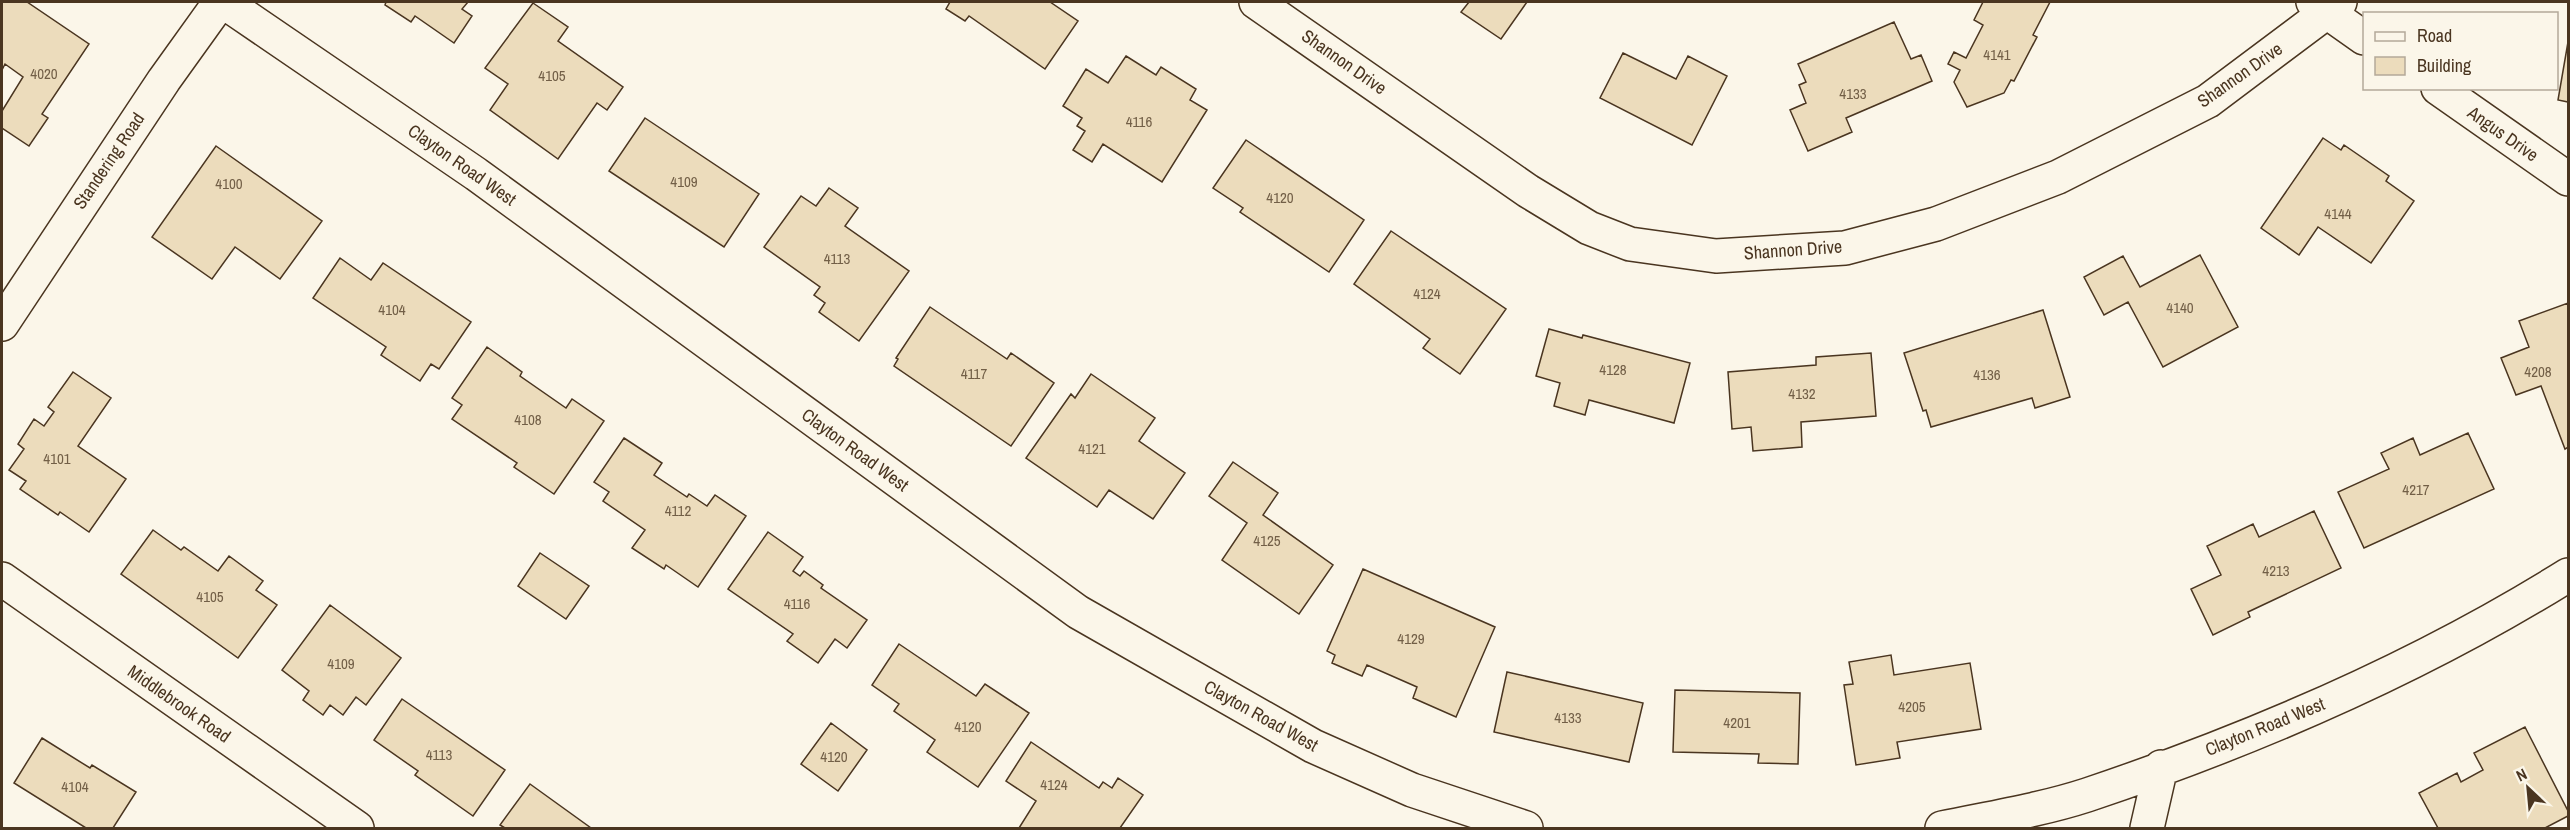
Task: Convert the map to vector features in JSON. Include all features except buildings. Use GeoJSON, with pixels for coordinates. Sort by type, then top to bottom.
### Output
{"type":"FeatureCollection","features":[{"type":"Feature","properties":{"kind":"street","name":"Standering Road"},"geometry":{"type":"LineString","coordinates":[[2,324],[164,80],[222,2]]}},
{"type":"Feature","properties":{"kind":"street","name":"Clayton Road West"},"geometry":{"type":"LineString","coordinates":[[222,2],[476,174],[1078,612],[1312,746],[1412,790],[1526,828]]}},
{"type":"Feature","properties":{"kind":"street","name":"Shannon Drive"},"geometry":{"type":"LineString","coordinates":[[1256,2],[1528,191],[1589,228],[1630,244],[1716,256],[1845,248],[1936,224],[2058,177],[2208,101],[2327,5]]}},
{"type":"Feature","properties":{"kind":"street"},"geometry":{"type":"LineString","coordinates":[[2327,5],[2363,37]]}},
{"type":"Feature","properties":{"kind":"street","name":"Angus Drive"},"geometry":{"type":"LineString","coordinates":[[2441,90],[2568,179]]}},
{"type":"Feature","properties":{"kind":"street","name":"Clayton Road West"},"geometry":{"type":"LineString","coordinates":[[1942,828],[2085,796],[2319,707],[2420,658],[2568,575]]}},
{"type":"Feature","properties":{"kind":"street","name":"Middlebrook Road"},"geometry":{"type":"LineString","coordinates":[[2,579],[357,828]]}},
{"type":"Feature","properties":{"kind":"street"},"geometry":{"type":"LineString","coordinates":[[2147,828],[2161,767]]}}]}
